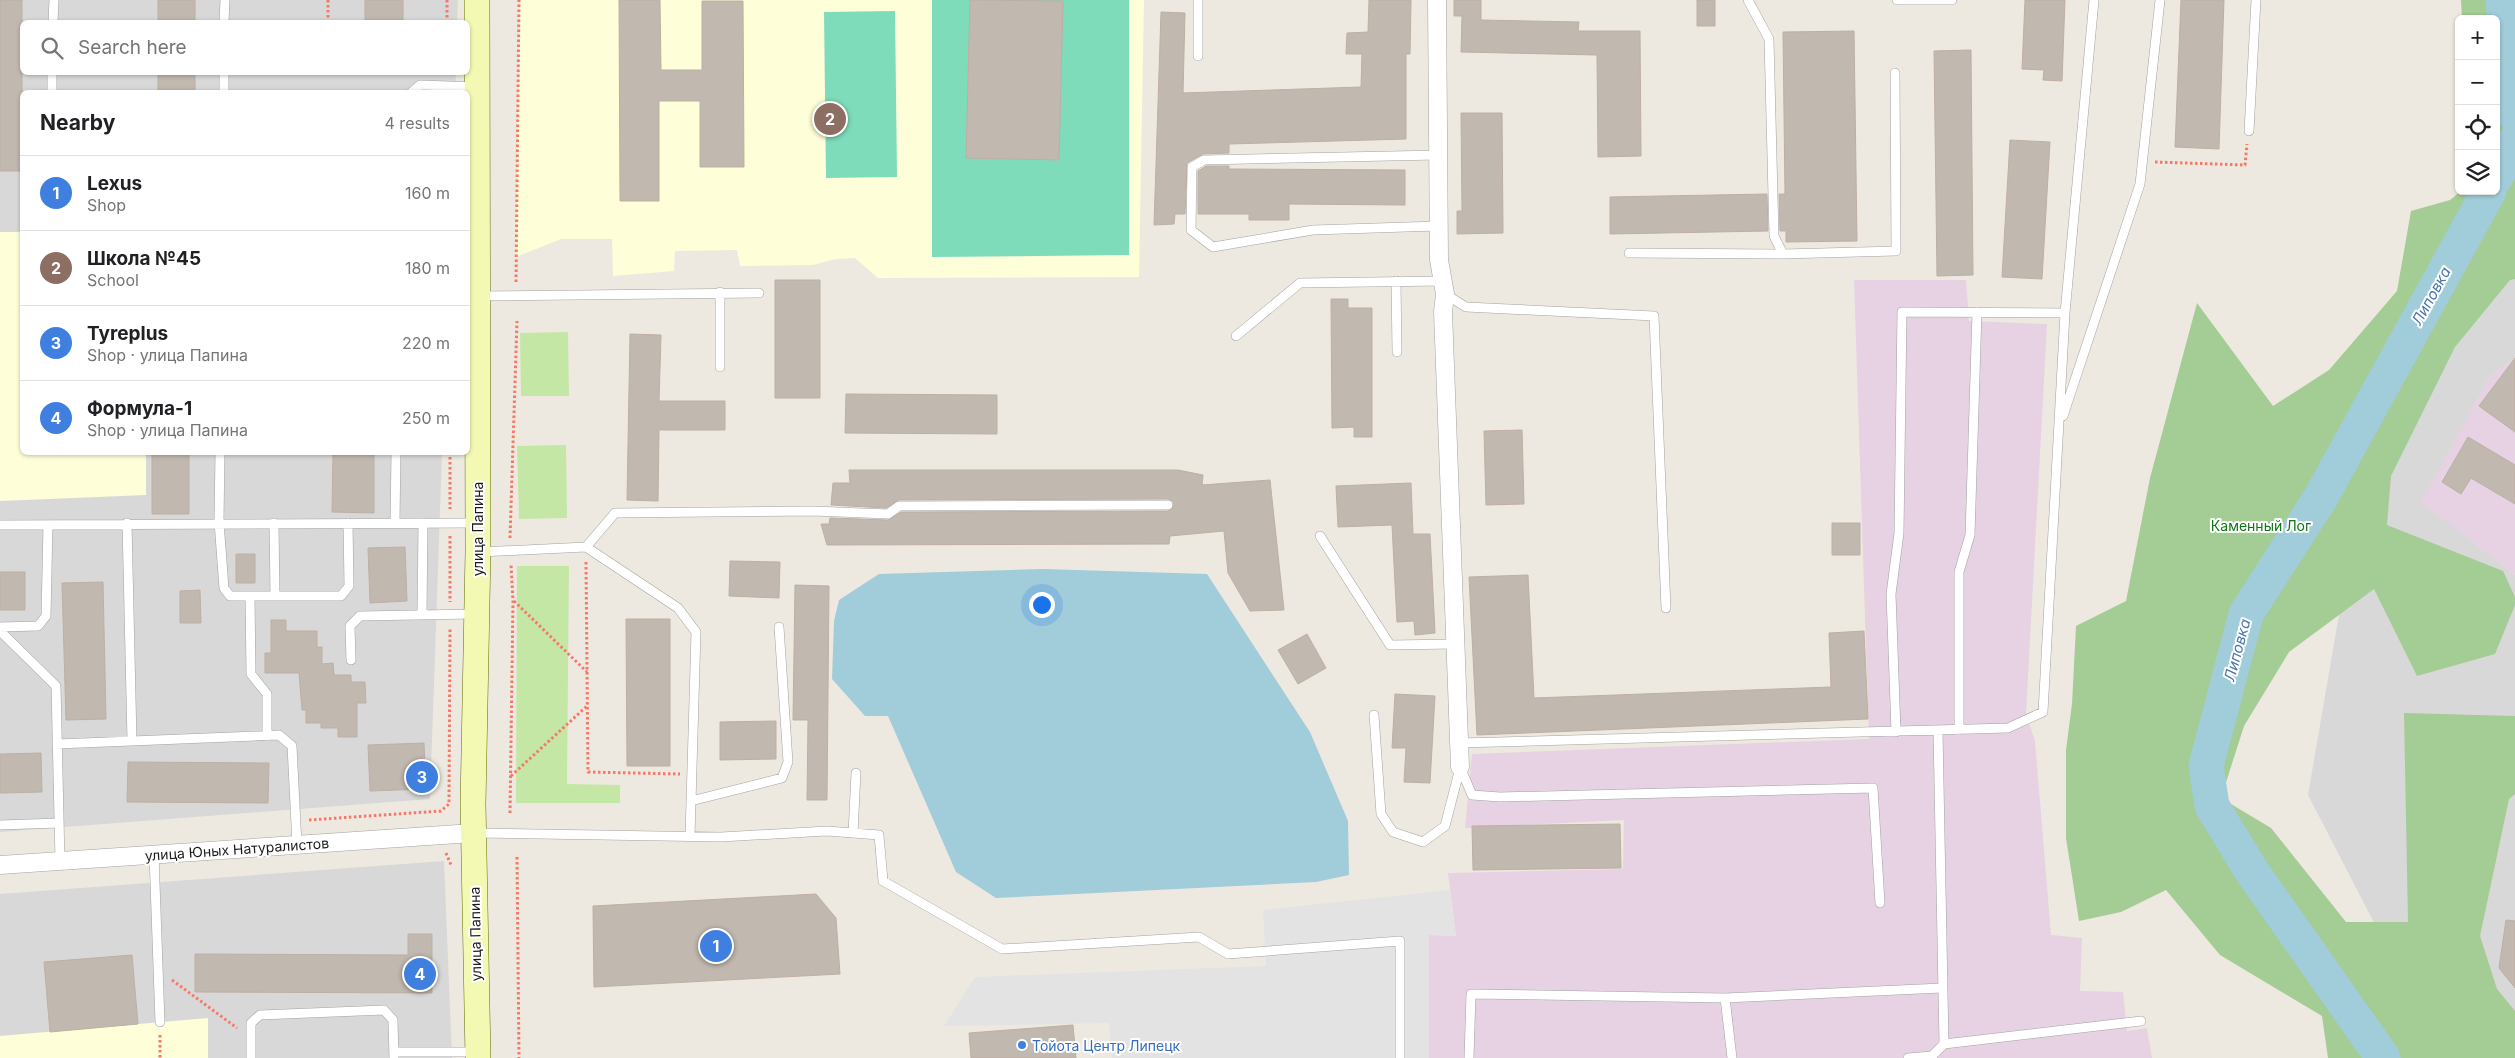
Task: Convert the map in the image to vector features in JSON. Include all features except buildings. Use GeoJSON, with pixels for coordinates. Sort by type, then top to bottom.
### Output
{"type":"FeatureCollection","features":[{"type":"Feature","properties":{"kind":"street","name":"улица Папина"},"geometry":{"type":"LineString","coordinates":[[477,0],[478,552],[473,833],[478,1055]]}},
{"type":"Feature","properties":{"kind":"street"},"geometry":{"type":"LineString","coordinates":[[1437,0],[1439,260],[1444,288],[1443,312],[1460,768]]}},
{"type":"Feature","properties":{"kind":"street","name":"улица Юных Натуралистов"},"geometry":{"type":"LineString","coordinates":[[0,865],[473,833]]}},
{"type":"Feature","properties":{"kind":"lane"},"geometry":{"type":"LineString","coordinates":[[53,20],[54,0]]}},
{"type":"Feature","properties":{"kind":"lane"},"geometry":{"type":"LineString","coordinates":[[224,20],[225,0]]}},
{"type":"Feature","properties":{"kind":"lane"},"geometry":{"type":"LineString","coordinates":[[1198,0],[1198,56]]}},
{"type":"Feature","properties":{"kind":"lane"},"geometry":{"type":"LineString","coordinates":[[1748,0],[1770,39],[1774,236],[1783,254]]}},
{"type":"Feature","properties":{"kind":"lane"},"geometry":{"type":"LineString","coordinates":[[1898,0],[1952,0]]}},
{"type":"Feature","properties":{"kind":"lane"},"geometry":{"type":"LineString","coordinates":[[1459,744],[2008,728],[2043,712],[2065,313],[2094,0]]}},
{"type":"Feature","properties":{"kind":"lane"},"geometry":{"type":"LineString","coordinates":[[2059,429],[2140,184],[2160,0]]}},
{"type":"Feature","properties":{"kind":"lane"},"geometry":{"type":"LineString","coordinates":[[2249,131],[2256,0]]}},
{"type":"Feature","properties":{"kind":"lane"},"geometry":{"type":"LineString","coordinates":[[1630,253],[1783,254],[1896,251],[1895,73]]}},
{"type":"Feature","properties":{"kind":"lane"},"geometry":{"type":"LineString","coordinates":[[52,75],[52,90]]}},
{"type":"Feature","properties":{"kind":"lane"},"geometry":{"type":"LineString","coordinates":[[224,75],[224,90]]}},
{"type":"Feature","properties":{"kind":"lane"},"geometry":{"type":"LineString","coordinates":[[414,90],[420,84],[477,87]]}},
{"type":"Feature","properties":{"kind":"lane"},"geometry":{"type":"LineString","coordinates":[[1438,155],[1204,160],[1192,167],[1191,230],[1213,247],[1313,230],[1438,226]]}},
{"type":"Feature","properties":{"kind":"lane"},"geometry":{"type":"LineString","coordinates":[[1396,281],[1397,352]]}},
{"type":"Feature","properties":{"kind":"lane"},"geometry":{"type":"LineString","coordinates":[[1236,336],[1300,283],[1396,281],[1444,288],[1466,307],[1654,316],[1666,608]]}},
{"type":"Feature","properties":{"kind":"lane"},"geometry":{"type":"LineString","coordinates":[[720,292],[720,367]]}},
{"type":"Feature","properties":{"kind":"lane"},"geometry":{"type":"LineString","coordinates":[[477,296],[759,293]]}},
{"type":"Feature","properties":{"kind":"lane"},"geometry":{"type":"LineString","coordinates":[[1896,732],[1891,594],[1899,533],[1902,312],[2065,313]]}},
{"type":"Feature","properties":{"kind":"lane"},"geometry":{"type":"LineString","coordinates":[[1959,730],[1959,572],[1970,534],[1977,312]]}},
{"type":"Feature","properties":{"kind":"lane"},"geometry":{"type":"LineString","coordinates":[[220,455],[219,522],[224,588],[230,596],[341,596],[349,586],[348,523]]}},
{"type":"Feature","properties":{"kind":"lane"},"geometry":{"type":"LineString","coordinates":[[395,523],[396,455]]}},
{"type":"Feature","properties":{"kind":"lane"},"geometry":{"type":"LineString","coordinates":[[586,547],[615,513],[813,511],[888,514],[899,506],[1168,505]]}},
{"type":"Feature","properties":{"kind":"lane"},"geometry":{"type":"LineString","coordinates":[[0,525],[219,522],[477,523]]}},
{"type":"Feature","properties":{"kind":"lane"},"geometry":{"type":"LineString","coordinates":[[274,523],[275,596]]}},
{"type":"Feature","properties":{"kind":"lane"},"geometry":{"type":"LineString","coordinates":[[422,615],[423,523]]}},
{"type":"Feature","properties":{"kind":"lane"},"geometry":{"type":"LineString","coordinates":[[0,627],[38,626],[46,616],[48,524]]}},
{"type":"Feature","properties":{"kind":"lane"},"geometry":{"type":"LineString","coordinates":[[127,524],[132,741]]}},
{"type":"Feature","properties":{"kind":"lane"},"geometry":{"type":"LineString","coordinates":[[1320,536],[1390,645],[1455,644]]}},
{"type":"Feature","properties":{"kind":"lane"},"geometry":{"type":"LineString","coordinates":[[478,552],[586,547],[678,608],[696,632],[690,774],[690,836]]}},
{"type":"Feature","properties":{"kind":"lane"},"geometry":{"type":"LineString","coordinates":[[250,597],[251,674],[267,694],[267,736]]}},
{"type":"Feature","properties":{"kind":"lane"},"geometry":{"type":"LineString","coordinates":[[351,660],[350,626],[360,616],[477,614]]}},
{"type":"Feature","properties":{"kind":"lane"},"geometry":{"type":"LineString","coordinates":[[691,801],[782,778],[788,762],[779,627]]}},
{"type":"Feature","properties":{"kind":"lane"},"geometry":{"type":"LineString","coordinates":[[0,631],[56,686],[60,861]]}},
{"type":"Feature","properties":{"kind":"lane"},"geometry":{"type":"LineString","coordinates":[[1374,715],[1381,814],[1393,832],[1424,842],[1445,826],[1460,768]]}},
{"type":"Feature","properties":{"kind":"lane"},"geometry":{"type":"LineString","coordinates":[[1938,730],[1944,1044]]}},
{"type":"Feature","properties":{"kind":"lane"},"geometry":{"type":"LineString","coordinates":[[57,744],[279,735],[292,746],[297,845]]}},
{"type":"Feature","properties":{"kind":"lane"},"geometry":{"type":"LineString","coordinates":[[1460,768],[1472,796],[1500,797],[1873,788],[1880,902]]}},
{"type":"Feature","properties":{"kind":"lane"},"geometry":{"type":"LineString","coordinates":[[853,833],[856,773]]}},
{"type":"Feature","properties":{"kind":"lane"},"geometry":{"type":"LineString","coordinates":[[0,826],[59,823]]}},
{"type":"Feature","properties":{"kind":"lane"},"geometry":{"type":"LineString","coordinates":[[473,833],[690,836],[827,831],[879,835],[883,881],[1002,949],[1199,937],[1228,954],[1400,941],[1400,1058]]}},
{"type":"Feature","properties":{"kind":"lane"},"geometry":{"type":"LineString","coordinates":[[154,855],[160,1022]]}},
{"type":"Feature","properties":{"kind":"lane"},"geometry":{"type":"LineString","coordinates":[[1469,1058],[1470,994],[1726,998],[1942,988]]}},
{"type":"Feature","properties":{"kind":"lane"},"geometry":{"type":"LineString","coordinates":[[1726,998],[1732,1058]]}},
{"type":"Feature","properties":{"kind":"lane"},"geometry":{"type":"LineString","coordinates":[[251,1058],[251,1023],[260,1015],[384,1010],[393,1020],[394,1055],[478,1055]]}},
{"type":"Feature","properties":{"kind":"lane"},"geometry":{"type":"LineString","coordinates":[[1908,1058],[1932,1056],[1944,1044],[2141,1021]]}},
{"type":"Feature","properties":{"kind":"path"},"geometry":{"type":"LineString","coordinates":[[328,0],[328,20]]}},
{"type":"Feature","properties":{"kind":"path"},"geometry":{"type":"LineString","coordinates":[[447,0],[447,20]]}},
{"type":"Feature","properties":{"kind":"path"},"geometry":{"type":"LineString","coordinates":[[516,295],[520,0]]}},
{"type":"Feature","properties":{"kind":"path"},"geometry":{"type":"LineString","coordinates":[[2143,162],[2246,165],[2249,131]]}},
{"type":"Feature","properties":{"kind":"path"},"geometry":{"type":"LineString","coordinates":[[510,813],[513,601],[510,551],[517,321]]}},
{"type":"Feature","properties":{"kind":"path"},"geometry":{"type":"LineString","coordinates":[[586,547],[588,772],[690,774]]}},
{"type":"Feature","properties":{"kind":"path"},"geometry":{"type":"LineString","coordinates":[[513,601],[587,672]]}},
{"type":"Feature","properties":{"kind":"path"},"geometry":{"type":"LineString","coordinates":[[296,821],[441,811],[449,804],[450,614]]}},
{"type":"Feature","properties":{"kind":"path"},"geometry":{"type":"LineString","coordinates":[[511,777],[588,706]]}},
{"type":"Feature","properties":{"kind":"path"},"geometry":{"type":"LineString","coordinates":[[442,851],[449,857],[451,872]]}},
{"type":"Feature","properties":{"kind":"path"},"geometry":{"type":"LineString","coordinates":[[517,858],[519,1058]]}},
{"type":"Feature","properties":{"kind":"path"},"geometry":{"type":"LineString","coordinates":[[157,969],[251,1038]]}},
{"type":"Feature","properties":{"kind":"path"},"geometry":{"type":"LineString","coordinates":[[160,1022],[160,1058]]}},
{"type":"Feature","properties":{"kind":"shaded area"},"geometry":{"type":"Polygon","coordinates":[[[0,0],[458,0],[457,20],[20,20],[20,75],[456,75],[455,90],[20,90],[20,455],[442,455],[430,799],[0,832],[0,0]]]}},
{"type":"Feature","properties":{"kind":"shaded area"},"geometry":{"type":"Polygon","coordinates":[[[520,0],[1144,0],[1139,277],[878,278],[855,258],[836,259],[813,265],[740,266],[737,250],[675,251],[674,271],[613,276],[612,239],[561,239],[516,257],[520,0]]]}},
{"type":"Feature","properties":{"kind":"shaded area"},"geometry":{"type":"Polygon","coordinates":[[[2515,212],[2515,358],[2490,376],[2422,502],[2515,575],[2515,1058],[2444,1058],[2308,795],[2352,539],[2515,212]]]}},
{"type":"Feature","properties":{"kind":"shaded area"},"geometry":{"type":"Polygon","coordinates":[[[0,232],[20,232],[20,455],[146,455],[146,495],[0,501],[0,232]]]}},
{"type":"Feature","properties":{"kind":"shaded area"},"geometry":{"type":"Polygon","coordinates":[[[1854,280],[1966,280],[1969,321],[2047,324],[2026,714],[2035,741],[2051,935],[2082,938],[2080,991],[2123,992],[2127,1031],[2147,1028],[2152,1058],[1429,1058],[1429,935],[1456,936],[1448,873],[1623,869],[1624,820],[1465,828],[1472,754],[1869,739],[1854,280]]]}},
{"type":"Feature","properties":{"kind":"shaded area"},"geometry":{"type":"Polygon","coordinates":[[[2515,358],[2515,575],[2421,502],[2490,376],[2515,358]]]}},
{"type":"Feature","properties":{"kind":"shaded area"},"geometry":{"type":"Polygon","coordinates":[[[444,861],[452,1058],[0,1058],[0,894],[444,861]]]}},
{"type":"Feature","properties":{"kind":"shaded area"},"geometry":{"type":"Polygon","coordinates":[[[1450,890],[1456,936],[1429,935],[1429,1058],[1112,1058],[1109,1023],[944,1026],[975,977],[1266,966],[1263,910],[1450,890]]]}},
{"type":"Feature","properties":{"kind":"shaded area"},"geometry":{"type":"Polygon","coordinates":[[[208,1018],[208,1058],[0,1058],[0,1036],[208,1018]]]}},
{"type":"Feature","properties":{"kind":"green space"},"geometry":{"type":"Polygon","coordinates":[[[932,0],[1129,0],[1129,255],[932,257],[932,0]]]}},
{"type":"Feature","properties":{"kind":"green space","name":"Каменный Лог"},"geometry":{"type":"Polygon","coordinates":[[[2461,0],[2515,0],[2515,279],[2510,280],[2455,347],[2391,476],[2387,525],[2503,571],[2515,597],[2515,605],[2495,654],[2417,676],[2374,589],[2289,652],[2244,726],[2221,798],[2271,828],[2346,922],[2408,922],[2404,713],[2515,716],[2515,794],[2509,799],[2480,936],[2497,989],[2515,1011],[2515,1058],[2328,1058],[2322,1016],[2220,955],[2166,890],[2121,912],[2079,921],[2066,838],[2066,750],[2072,704],[2076,626],[2126,601],[2150,478],[2197,303],[2273,406],[2329,370],[2397,291],[2411,211],[2450,200],[2456,195],[2500,195],[2500,15],[2462,15],[2461,0]]]}},
{"type":"Feature","properties":{"kind":"green space"},"geometry":{"type":"Polygon","coordinates":[[[895,11],[897,177],[826,178],[824,12],[895,11]]]}},
{"type":"Feature","properties":{"kind":"green space"},"geometry":{"type":"Polygon","coordinates":[[[568,332],[569,396],[521,396],[520,333],[568,332]]]}},
{"type":"Feature","properties":{"kind":"green space"},"geometry":{"type":"Polygon","coordinates":[[[566,445],[567,518],[519,519],[517,446],[566,445]]]}},
{"type":"Feature","properties":{"kind":"green space"},"geometry":{"type":"Polygon","coordinates":[[[517,566],[569,566],[567,784],[620,785],[620,803],[516,803],[517,566]]]}},
{"type":"Feature","properties":{"kind":"water"},"geometry":{"type":"Polygon","coordinates":[[[1043,569],[1207,574],[1310,732],[1348,821],[1349,875],[1316,882],[996,898],[956,872],[888,716],[865,716],[832,679],[834,621],[839,600],[879,574],[1043,569]]]}},
{"type":"Feature","properties":{"kind":"waterway","name":"Липовка"},"geometry":{"type":"LineString","coordinates":[[2503,0],[2515,115]]}},
{"type":"Feature","properties":{"kind":"waterway","name":"Липовка"},"geometry":{"type":"LineString","coordinates":[[2500,169],[2515,141]]}},
{"type":"Feature","properties":{"kind":"waterway","name":"Липовка"},"geometry":{"type":"LineString","coordinates":[[2383,1058],[2251,870],[2212,806],[2206,766],[2246,614],[2321,497],[2487,195]]}},
{"type":"Feature","properties":{"kind":"place","name":"Школа №45"},"geometry":{"type":"Point","coordinates":[830,119]}},
{"type":"Feature","properties":{"kind":"place","name":"Tyreplus"},"geometry":{"type":"Point","coordinates":[422,777]}},
{"type":"Feature","properties":{"kind":"place","name":"Lexus"},"geometry":{"type":"Point","coordinates":[716,946]}},
{"type":"Feature","properties":{"kind":"place","name":"Формула-1"},"geometry":{"type":"Point","coordinates":[420,974]}},
{"type":"Feature","properties":{"kind":"place","name":"Тойота Центр Липецк"},"geometry":{"type":"Point","coordinates":[1022,1045]}}]}
